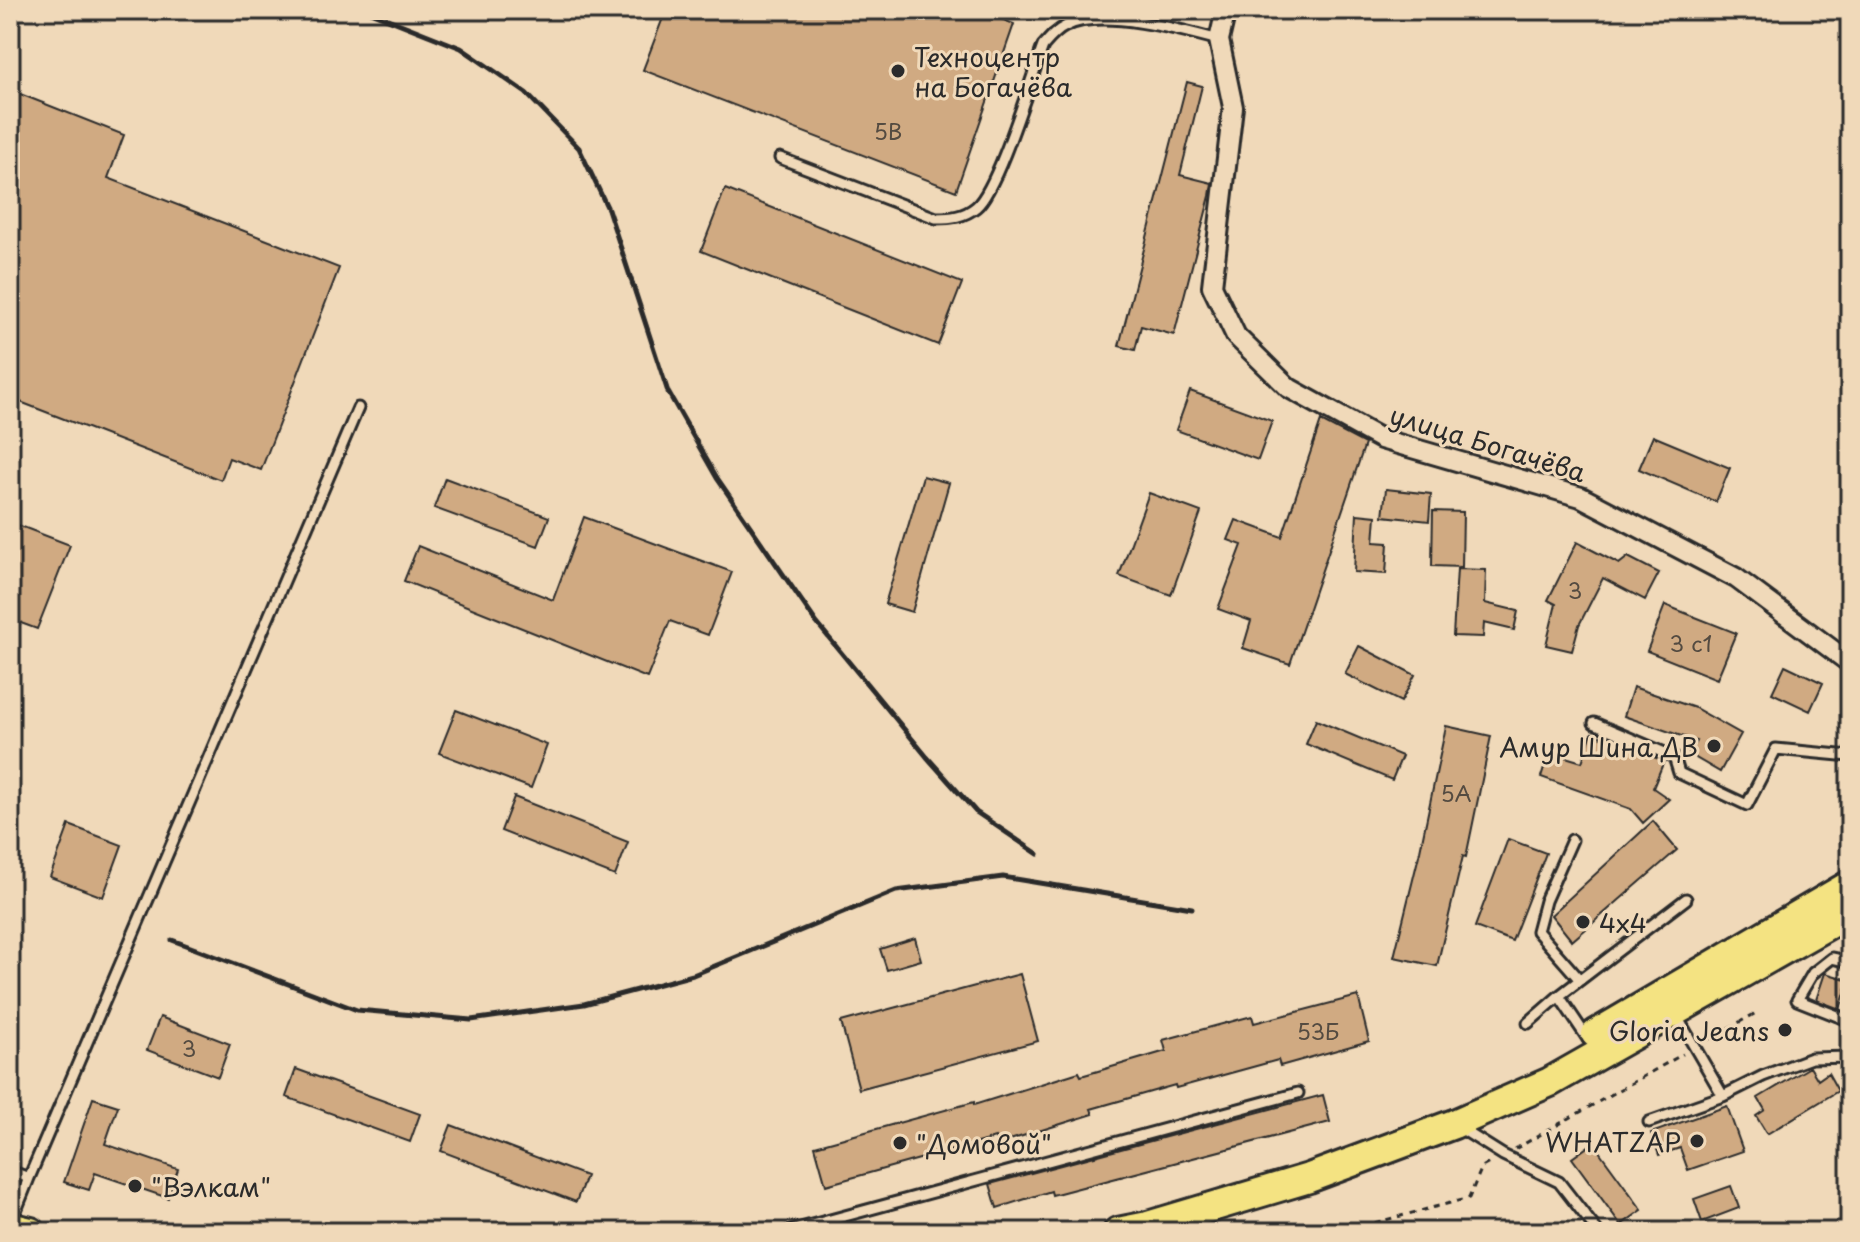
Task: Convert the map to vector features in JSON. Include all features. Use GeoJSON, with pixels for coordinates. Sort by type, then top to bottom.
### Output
{"type":"FeatureCollection","features":[{"type":"Feature","properties":{"kind":"main road"},"geometry":{"type":"LineString","coordinates":[[1454,1124],[1487,1096],[1850,885]]}},
{"type":"Feature","properties":{"kind":"main road"},"geometry":{"type":"LineString","coordinates":[[1118,1232],[1309,1178],[1454,1124],[1550,1082],[1850,912]]}},
{"type":"Feature","properties":{"kind":"main road"},"geometry":{"type":"LineString","coordinates":[[10,1227],[31,1232]]}},
{"type":"Feature","properties":{"kind":"street"},"geometry":{"type":"LineString","coordinates":[[1219,40],[1226,10]]}},
{"type":"Feature","properties":{"kind":"street","name":"улица Богачёва"},"geometry":{"type":"LineString","coordinates":[[1219,40],[1233,107],[1212,286],[1236,336],[1289,388],[1381,439],[1581,497],[1736,578],[1850,663]]}},
{"type":"Feature","properties":{"kind":"lane"},"geometry":{"type":"LineString","coordinates":[[780,158],[936,218],[967,214],[989,193],[1043,46],[1066,26],[1093,20],[1156,24],[1219,40]]}},
{"type":"Feature","properties":{"kind":"lane"},"geometry":{"type":"LineString","coordinates":[[10,1227],[358,408]]}},
{"type":"Feature","properties":{"kind":"lane"},"geometry":{"type":"LineString","coordinates":[[1594,723],[1674,757],[1679,773],[1747,805],[1776,749],[1850,756]]}},
{"type":"Feature","properties":{"kind":"lane"},"geometry":{"type":"LineString","coordinates":[[1572,840],[1545,901],[1537,931],[1580,980]]}},
{"type":"Feature","properties":{"kind":"lane"},"geometry":{"type":"LineString","coordinates":[[1528,1023],[1686,899]]}},
{"type":"Feature","properties":{"kind":"lane"},"geometry":{"type":"LineString","coordinates":[[1850,962],[1832,958],[1813,973],[1797,1000],[1850,1021]]}},
{"type":"Feature","properties":{"kind":"lane"},"geometry":{"type":"LineString","coordinates":[[1559,996],[1588,1039]]}},
{"type":"Feature","properties":{"kind":"lane"},"geometry":{"type":"LineString","coordinates":[[1674,1012],[1723,1096]]}},
{"type":"Feature","properties":{"kind":"lane"},"geometry":{"type":"LineString","coordinates":[[1649,1122],[1723,1096],[1763,1076],[1811,1058],[1850,1057]]}},
{"type":"Feature","properties":{"kind":"lane"},"geometry":{"type":"LineString","coordinates":[[786,1232],[1298,1093]]}},
{"type":"Feature","properties":{"kind":"lane"},"geometry":{"type":"LineString","coordinates":[[1454,1124],[1503,1155],[1559,1182],[1598,1232]]}},
{"type":"Feature","properties":{"kind":"lane"},"geometry":{"type":"LineString","coordinates":[[10,1171],[29,1178]]}},
{"type":"Feature","properties":{"kind":"path"},"geometry":{"type":"LineString","coordinates":[[1340,1232],[1469,1198],[1482,1167],[1756,1013]]}},
{"type":"Feature","properties":{"kind":"building"},"geometry":{"type":"Polygon","coordinates":[[[666,10],[978,10],[1014,24],[956,191],[643,70],[666,10]]]}},
{"type":"Feature","properties":{"kind":"building"},"geometry":{"type":"Polygon","coordinates":[[[1187,82],[1202,86],[1180,175],[1212,183],[1210,196],[1174,335],[1141,326],[1135,350],[1119,346],[1187,82]]]}},
{"type":"Feature","properties":{"kind":"building"},"geometry":{"type":"Polygon","coordinates":[[[10,90],[124,135],[108,178],[339,268],[261,470],[229,458],[221,480],[10,398],[10,90]]]}},
{"type":"Feature","properties":{"kind":"building"},"geometry":{"type":"Polygon","coordinates":[[[725,189],[962,283],[938,345],[701,251],[725,189]]]}},
{"type":"Feature","properties":{"kind":"building"},"geometry":{"type":"Polygon","coordinates":[[[1190,391],[1272,421],[1258,460],[1176,430],[1190,391]]]}},
{"type":"Feature","properties":{"kind":"building"},"geometry":{"type":"Polygon","coordinates":[[[1321,421],[1365,444],[1290,664],[1243,648],[1251,621],[1218,609],[1242,545],[1228,540],[1236,520],[1282,537],[1321,421]]]}},
{"type":"Feature","properties":{"kind":"building"},"geometry":{"type":"Polygon","coordinates":[[[1653,436],[1730,468],[1716,502],[1639,469],[1653,436]]]}},
{"type":"Feature","properties":{"kind":"building"},"geometry":{"type":"Polygon","coordinates":[[[923,476],[949,483],[912,612],[885,604],[923,476]]]}},
{"type":"Feature","properties":{"kind":"building"},"geometry":{"type":"Polygon","coordinates":[[[445,478],[549,517],[538,546],[434,508],[445,478]]]}},
{"type":"Feature","properties":{"kind":"building"},"geometry":{"type":"Polygon","coordinates":[[[1386,489],[1431,494],[1429,521],[1383,516],[1386,489]]]}},
{"type":"Feature","properties":{"kind":"building"},"geometry":{"type":"Polygon","coordinates":[[[1149,493],[1201,512],[1171,595],[1119,576],[1149,493]]]}},
{"type":"Feature","properties":{"kind":"building"},"geometry":{"type":"Polygon","coordinates":[[[1433,511],[1463,512],[1462,567],[1432,566],[1433,511]]]}},
{"type":"Feature","properties":{"kind":"building"},"geometry":{"type":"Polygon","coordinates":[[[1357,514],[1376,516],[1374,542],[1388,543],[1386,574],[1354,572],[1357,514]]]}},
{"type":"Feature","properties":{"kind":"building"},"geometry":{"type":"Polygon","coordinates":[[[584,517],[732,572],[708,635],[670,621],[647,678],[404,581],[418,546],[553,600],[584,517]]]}},
{"type":"Feature","properties":{"kind":"building"},"geometry":{"type":"Polygon","coordinates":[[[10,522],[70,545],[37,629],[10,619],[10,522]]]}},
{"type":"Feature","properties":{"kind":"building"},"geometry":{"type":"Polygon","coordinates":[[[1577,542],[1619,564],[1628,557],[1659,573],[1645,600],[1603,578],[1579,625],[1572,651],[1546,645],[1556,604],[1548,600],[1577,542]]]}},
{"type":"Feature","properties":{"kind":"building"},"geometry":{"type":"Polygon","coordinates":[[[1457,569],[1486,570],[1485,603],[1518,611],[1514,630],[1484,623],[1483,637],[1453,636],[1457,569]]]}},
{"type":"Feature","properties":{"kind":"building"},"geometry":{"type":"Polygon","coordinates":[[[1665,605],[1736,633],[1717,679],[1647,651],[1665,605]]]}},
{"type":"Feature","properties":{"kind":"building"},"geometry":{"type":"Polygon","coordinates":[[[1359,646],[1415,675],[1401,702],[1345,674],[1359,646]]]}},
{"type":"Feature","properties":{"kind":"building"},"geometry":{"type":"Polygon","coordinates":[[[1785,665],[1823,683],[1810,711],[1772,693],[1785,665]]]}},
{"type":"Feature","properties":{"kind":"building"},"geometry":{"type":"Polygon","coordinates":[[[1633,687],[1695,708],[1741,734],[1720,772],[1689,754],[1696,741],[1624,716],[1633,687]]]}},
{"type":"Feature","properties":{"kind":"building"},"geometry":{"type":"Polygon","coordinates":[[[456,710],[547,745],[531,788],[439,753],[456,710]]]}},
{"type":"Feature","properties":{"kind":"building"},"geometry":{"type":"Polygon","coordinates":[[[1316,720],[1402,756],[1392,780],[1306,744],[1316,720]]]}},
{"type":"Feature","properties":{"kind":"building"},"geometry":{"type":"Polygon","coordinates":[[[1446,726],[1491,736],[1466,857],[1463,856],[1437,966],[1394,957],[1446,726]]]}},
{"type":"Feature","properties":{"kind":"building"},"geometry":{"type":"Polygon","coordinates":[[[1592,733],[1664,761],[1653,788],[1669,799],[1643,823],[1631,809],[1541,777],[1549,752],[1582,762],[1592,733]]]}},
{"type":"Feature","properties":{"kind":"building"},"geometry":{"type":"Polygon","coordinates":[[[514,797],[628,842],[615,876],[501,831],[514,797]]]}},
{"type":"Feature","properties":{"kind":"building"},"geometry":{"type":"Polygon","coordinates":[[[1653,821],[1677,850],[1572,941],[1551,915],[1653,821]]]}},
{"type":"Feature","properties":{"kind":"building"},"geometry":{"type":"Polygon","coordinates":[[[69,825],[122,845],[103,897],[50,877],[69,825]]]}},
{"type":"Feature","properties":{"kind":"building"},"geometry":{"type":"Polygon","coordinates":[[[1508,839],[1546,853],[1512,941],[1475,927],[1508,839]]]}},
{"type":"Feature","properties":{"kind":"building"},"geometry":{"type":"Polygon","coordinates":[[[915,938],[921,960],[887,970],[880,949],[915,938]]]}},
{"type":"Feature","properties":{"kind":"building"},"geometry":{"type":"Polygon","coordinates":[[[1825,973],[1849,980],[1840,1009],[1816,1000],[1825,973]]]}},
{"type":"Feature","properties":{"kind":"building"},"geometry":{"type":"Polygon","coordinates":[[[1020,974],[1038,1041],[859,1089],[841,1022],[1020,974]]]}},
{"type":"Feature","properties":{"kind":"building"},"geometry":{"type":"Polygon","coordinates":[[[1358,996],[1369,1041],[1280,1066],[1278,1060],[1176,1088],[1175,1085],[1091,1109],[1093,1114],[997,1144],[995,1138],[826,1185],[815,1146],[974,1102],[974,1105],[1079,1072],[1081,1076],[1166,1051],[1163,1040],[1252,1016],[1254,1023],[1358,996]]]}},
{"type":"Feature","properties":{"kind":"building"},"geometry":{"type":"Polygon","coordinates":[[[160,1017],[230,1044],[218,1077],[147,1050],[160,1017]]]}},
{"type":"Feature","properties":{"kind":"building"},"geometry":{"type":"Polygon","coordinates":[[[1810,1067],[1818,1080],[1828,1073],[1838,1091],[1767,1134],[1756,1116],[1765,1110],[1758,1098],[1810,1067]]]}},
{"type":"Feature","properties":{"kind":"building"},"geometry":{"type":"Polygon","coordinates":[[[296,1069],[420,1114],[410,1142],[286,1097],[296,1069]]]}},
{"type":"Feature","properties":{"kind":"building"},"geometry":{"type":"Polygon","coordinates":[[[1323,1095],[1330,1122],[1052,1195],[1051,1191],[997,1208],[990,1184],[1323,1095]]]}},
{"type":"Feature","properties":{"kind":"building"},"geometry":{"type":"Polygon","coordinates":[[[93,1098],[118,1106],[105,1144],[178,1169],[168,1198],[95,1173],[89,1190],[64,1182],[93,1098]]]}},
{"type":"Feature","properties":{"kind":"building","name":"WHATZAP"},"geometry":{"type":"Polygon","coordinates":[[[1727,1106],[1743,1151],[1688,1170],[1680,1148],[1659,1155],[1651,1133],[1727,1106]]]}},
{"type":"Feature","properties":{"kind":"building"},"geometry":{"type":"Polygon","coordinates":[[[451,1125],[586,1176],[576,1202],[441,1151],[451,1125]]]}},
{"type":"Feature","properties":{"kind":"building"},"geometry":{"type":"Polygon","coordinates":[[[1593,1143],[1642,1210],[1621,1225],[1572,1158],[1593,1143]]]}},
{"type":"Feature","properties":{"kind":"building"},"geometry":{"type":"Polygon","coordinates":[[[1731,1186],[1739,1208],[1702,1222],[1694,1199],[1731,1186]]]}},
{"type":"Feature","properties":{"kind":"railway"},"geometry":{"type":"LineString","coordinates":[[365,10],[461,48],[526,93],[579,148],[608,209],[668,392],[717,478],[816,622],[927,757],[976,812],[1038,854]]}},
{"type":"Feature","properties":{"kind":"railway"},"geometry":{"type":"LineString","coordinates":[[172,940],[357,1010],[471,1020],[584,1004],[693,975],[896,891],[1003,877],[1192,908]]}},
{"type":"Feature","properties":{"kind":"place","name":"Техноцентр на Богачёва"},"geometry":{"type":"Point","coordinates":[898,71]}},
{"type":"Feature","properties":{"kind":"place","name":"Амур Шина ДВ"},"geometry":{"type":"Point","coordinates":[1714,746]}},
{"type":"Feature","properties":{"kind":"place","name":"4х4"},"geometry":{"type":"Point","coordinates":[1583,922]}},
{"type":"Feature","properties":{"kind":"place","name":"Gloria Jeans"},"geometry":{"type":"Point","coordinates":[1785,1030]}},
{"type":"Feature","properties":{"kind":"place","name":"WHATZAP"},"geometry":{"type":"Point","coordinates":[1697,1141]}},
{"type":"Feature","properties":{"kind":"place","name":"\"Домовой\""},"geometry":{"type":"Point","coordinates":[900,1143]}},
{"type":"Feature","properties":{"kind":"place","name":"\"Вэлкам\""},"geometry":{"type":"Point","coordinates":[135,1186]}}]}
